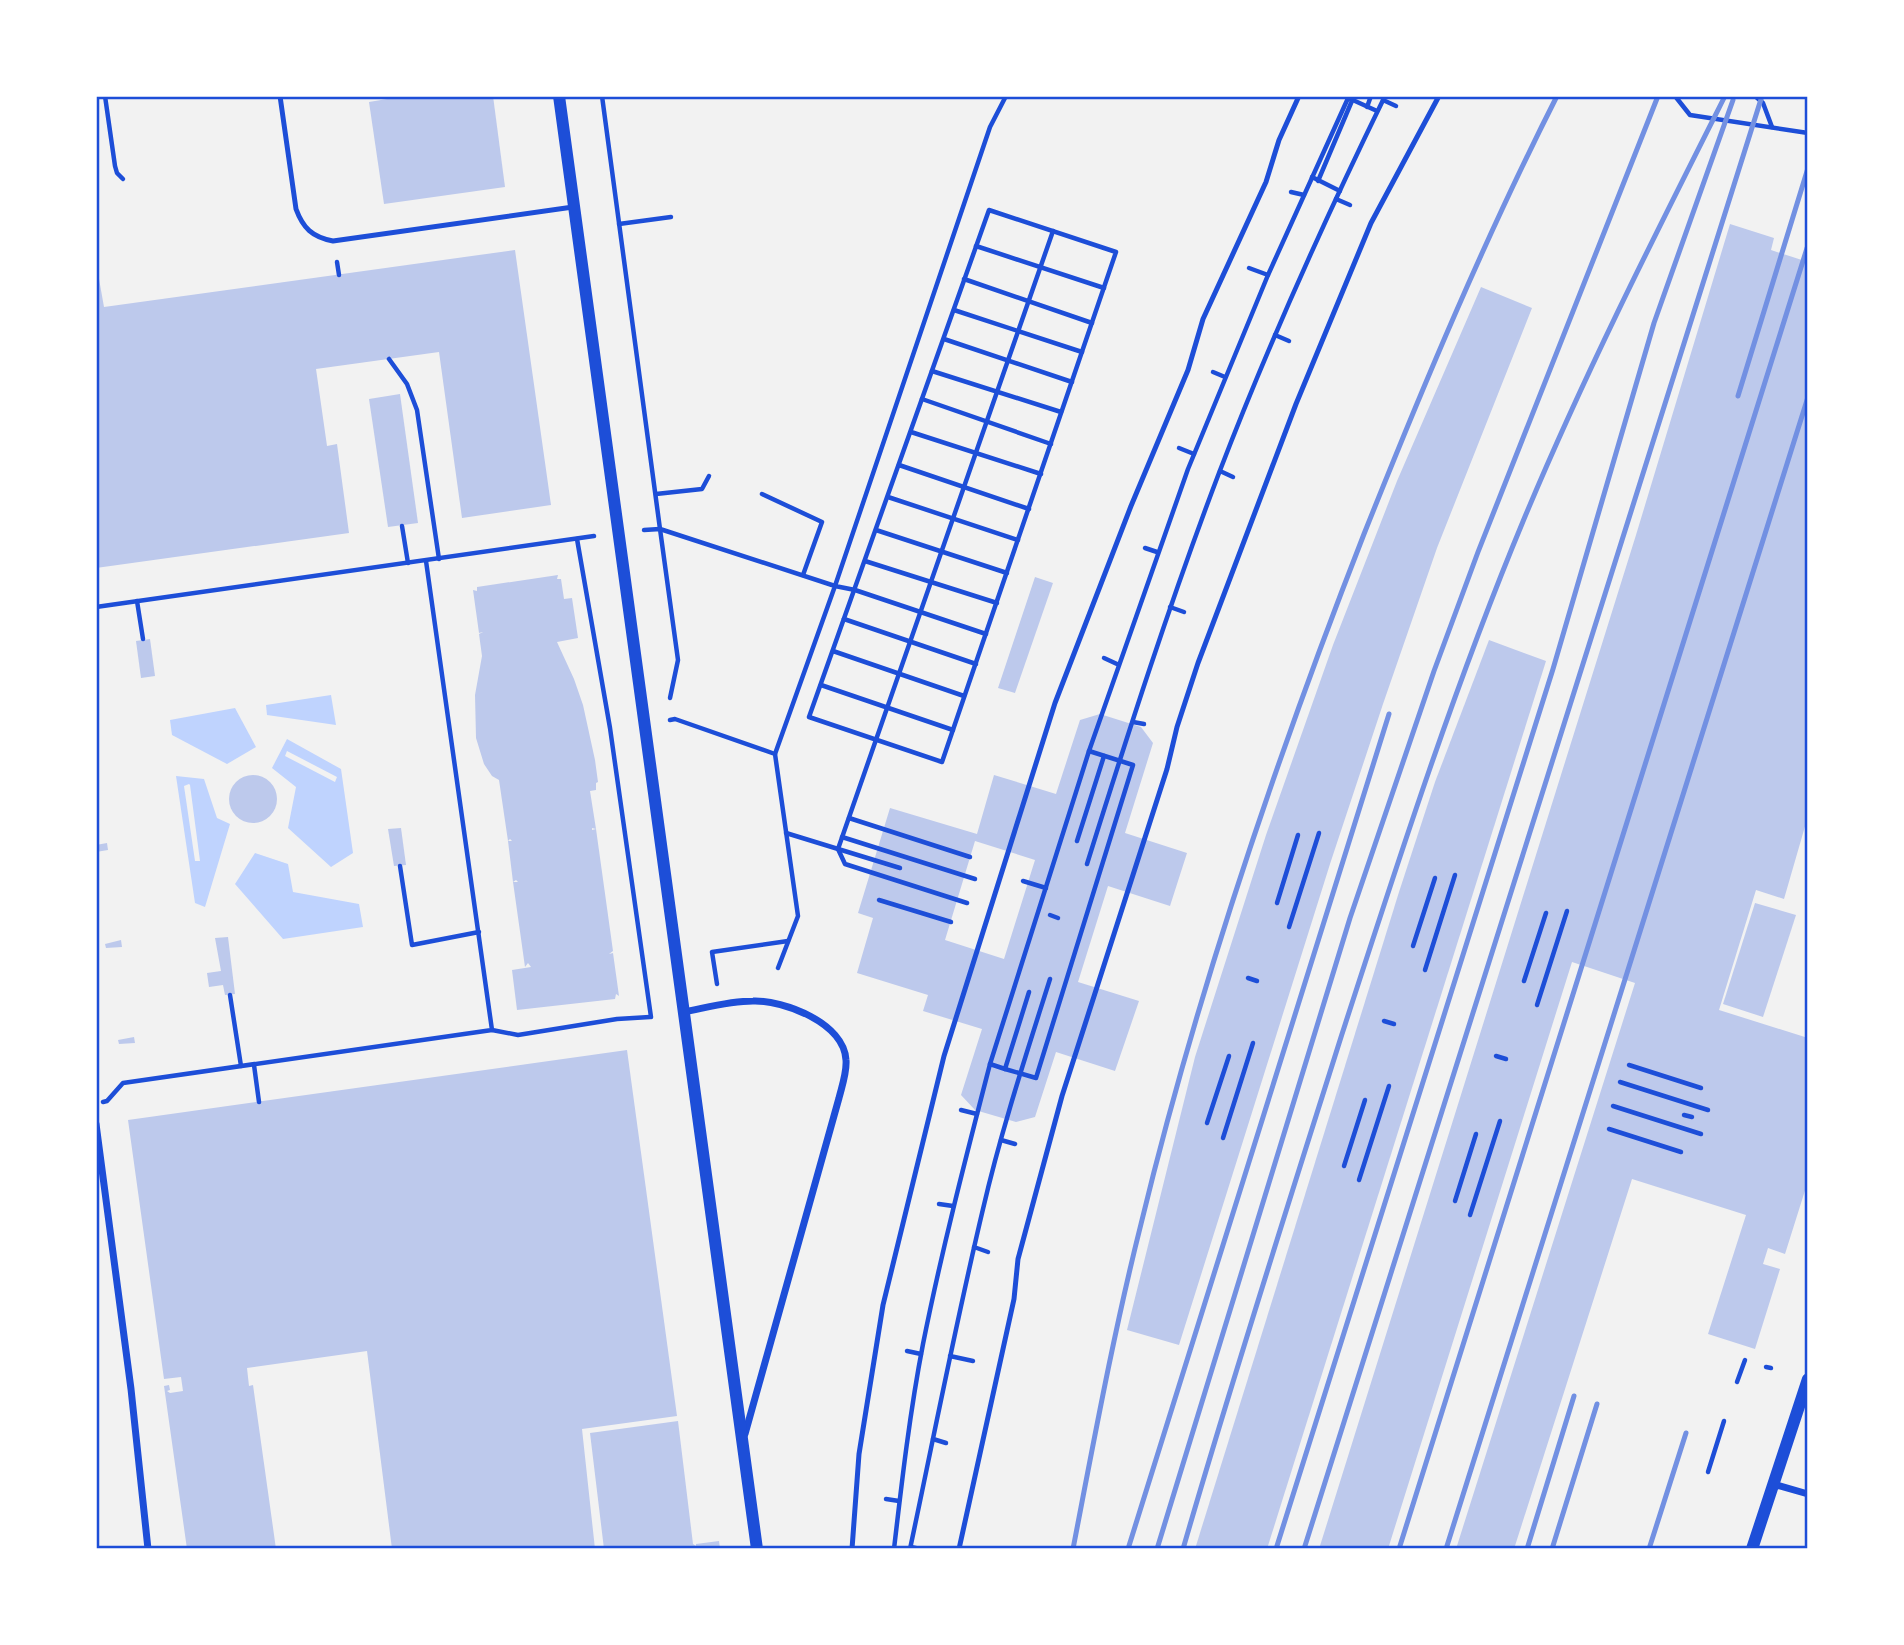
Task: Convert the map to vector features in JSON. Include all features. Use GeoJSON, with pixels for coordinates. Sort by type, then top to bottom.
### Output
{"type":"FeatureCollection","features":[{"type":"Feature","properties":{"kind":"street"},"geometry":{"type":"LineString","coordinates":[[559,96],[757,1549]]}},
{"type":"Feature","properties":{"kind":"street"},"geometry":{"type":"LineString","coordinates":[[683,1012],[763,1001],[811,1016],[837,1037],[847,1059],[839,1098],[742,1444]]}},
{"type":"Feature","properties":{"kind":"street"},"geometry":{"type":"LineString","coordinates":[[96,1124],[131,1389],[148,1549]]}},
{"type":"Feature","properties":{"kind":"street"},"geometry":{"type":"LineString","coordinates":[[1752,1549],[1808,1379]]}},
{"type":"Feature","properties":{"kind":"street"},"geometry":{"type":"LineString","coordinates":[[1773,1484],[1808,1493]]}},
{"type":"Feature","properties":{"kind":"lane"},"geometry":{"type":"LineString","coordinates":[[280,96],[296,209],[301,222],[309,232],[320,239],[333,241],[574,206]]}},
{"type":"Feature","properties":{"kind":"lane"},"geometry":{"type":"LineString","coordinates":[[852,1549],[859,1454],[883,1305],[944,1056],[1055,703],[1093,600],[1188,370],[1203,319],[1266,182],[1279,140],[1299,96]]}},
{"type":"Feature","properties":{"kind":"lane"},"geometry":{"type":"LineString","coordinates":[[959,1549],[1014,1299],[1018,1259],[1046,1153],[1198,663],[1296,404],[1371,223],[1439,96]]}},
{"type":"Feature","properties":{"kind":"path"},"geometry":{"type":"LineString","coordinates":[[105,96],[115,166],[123,179]]}},
{"type":"Feature","properties":{"kind":"path"},"geometry":{"type":"LineString","coordinates":[[602,96],[678,660],[669,703]]}},
{"type":"Feature","properties":{"kind":"path"},"geometry":{"type":"LineString","coordinates":[[778,968],[798,916],[775,754],[835,586],[990,127],[1006,96]]}},
{"type":"Feature","properties":{"kind":"path"},"geometry":{"type":"LineString","coordinates":[[1367,107],[1371,96]]}},
{"type":"Feature","properties":{"kind":"path"},"geometry":{"type":"LineString","coordinates":[[1675,96],[1690,115],[1808,133]]}},
{"type":"Feature","properties":{"kind":"path"},"geometry":{"type":"LineString","coordinates":[[1755,96],[1763,103],[1772,128]]}},
{"type":"Feature","properties":{"kind":"path"},"geometry":{"type":"LineString","coordinates":[[1349,97],[1377,111]]}},
{"type":"Feature","properties":{"kind":"path"},"geometry":{"type":"LineString","coordinates":[[894,1549],[921,1354],[953,1206],[990,1064],[1117,664],[1157,552],[1194,454],[1268,275],[1349,97]]}},
{"type":"Feature","properties":{"kind":"path"},"geometry":{"type":"LineString","coordinates":[[1318,181],[1349,97]]}},
{"type":"Feature","properties":{"kind":"path"},"geometry":{"type":"LineString","coordinates":[[1087,864],[1170,607],[1220,471],[1275,335],[1377,111],[1384,98],[1395,106]]}},
{"type":"Feature","properties":{"kind":"path"},"geometry":{"type":"LineString","coordinates":[[1311,177],[1340,191]]}},
{"type":"Feature","properties":{"kind":"path"},"geometry":{"type":"LineString","coordinates":[[1291,192],[1304,195]]}},
{"type":"Feature","properties":{"kind":"path"},"geometry":{"type":"LineString","coordinates":[[1336,199],[1350,205]]}},
{"type":"Feature","properties":{"kind":"path"},"geometry":{"type":"LineString","coordinates":[[989,210],[1116,252],[942,762],[810,717],[976,246],[989,210]]}},
{"type":"Feature","properties":{"kind":"path"},"geometry":{"type":"LineString","coordinates":[[619,224],[671,217]]}},
{"type":"Feature","properties":{"kind":"path"},"geometry":{"type":"LineString","coordinates":[[968,903],[845,864],[838,849],[1052,231]]}},
{"type":"Feature","properties":{"kind":"path"},"geometry":{"type":"LineString","coordinates":[[976,246],[1104,288]]}},
{"type":"Feature","properties":{"kind":"path"},"geometry":{"type":"LineString","coordinates":[[1248,267],[1268,275]]}},
{"type":"Feature","properties":{"kind":"path"},"geometry":{"type":"LineString","coordinates":[[964,279],[1092,323]]}},
{"type":"Feature","properties":{"kind":"path"},"geometry":{"type":"LineString","coordinates":[[954,310],[1082,352]]}},
{"type":"Feature","properties":{"kind":"path"},"geometry":{"type":"LineString","coordinates":[[1275,335],[1289,341]]}},
{"type":"Feature","properties":{"kind":"path"},"geometry":{"type":"LineString","coordinates":[[944,339],[1072,382]]}},
{"type":"Feature","properties":{"kind":"path"},"geometry":{"type":"LineString","coordinates":[[389,359],[407,384],[417,410],[439,559]]}},
{"type":"Feature","properties":{"kind":"path"},"geometry":{"type":"LineString","coordinates":[[932,370],[1062,412]]}},
{"type":"Feature","properties":{"kind":"path"},"geometry":{"type":"LineString","coordinates":[[1213,372],[1225,377]]}},
{"type":"Feature","properties":{"kind":"path"},"geometry":{"type":"LineString","coordinates":[[922,399],[1051,444]]}},
{"type":"Feature","properties":{"kind":"path"},"geometry":{"type":"LineString","coordinates":[[911,432],[1041,474]]}},
{"type":"Feature","properties":{"kind":"path"},"geometry":{"type":"LineString","coordinates":[[1174,446],[1194,454]]}},
{"type":"Feature","properties":{"kind":"path"},"geometry":{"type":"LineString","coordinates":[[899,465],[1029,509]]}},
{"type":"Feature","properties":{"kind":"path"},"geometry":{"type":"LineString","coordinates":[[1220,471],[1233,477]]}},
{"type":"Feature","properties":{"kind":"path"},"geometry":{"type":"LineString","coordinates":[[656,495],[702,489],[709,476]]}},
{"type":"Feature","properties":{"kind":"path"},"geometry":{"type":"LineString","coordinates":[[762,494],[822,522],[803,575]]}},
{"type":"Feature","properties":{"kind":"path"},"geometry":{"type":"LineString","coordinates":[[888,496],[1018,540]]}},
{"type":"Feature","properties":{"kind":"path"},"geometry":{"type":"LineString","coordinates":[[402,526],[408,564]]}},
{"type":"Feature","properties":{"kind":"path"},"geometry":{"type":"LineString","coordinates":[[618,533],[660,529],[986,634]]}},
{"type":"Feature","properties":{"kind":"path"},"geometry":{"type":"LineString","coordinates":[[876,530],[1007,573]]}},
{"type":"Feature","properties":{"kind":"path"},"geometry":{"type":"LineString","coordinates":[[96,607],[577,539],[610,728],[650,1017]]}},
{"type":"Feature","properties":{"kind":"path"},"geometry":{"type":"LineString","coordinates":[[1145,548],[1157,552]]}},
{"type":"Feature","properties":{"kind":"path"},"geometry":{"type":"LineString","coordinates":[[426,561],[492,1030]]}},
{"type":"Feature","properties":{"kind":"path"},"geometry":{"type":"LineString","coordinates":[[865,561],[997,603]]}},
{"type":"Feature","properties":{"kind":"path"},"geometry":{"type":"LineString","coordinates":[[137,601],[143,639]]}},
{"type":"Feature","properties":{"kind":"path"},"geometry":{"type":"LineString","coordinates":[[1170,607],[1184,612]]}},
{"type":"Feature","properties":{"kind":"path"},"geometry":{"type":"LineString","coordinates":[[844,620],[975,664]]}},
{"type":"Feature","properties":{"kind":"path"},"geometry":{"type":"LineString","coordinates":[[833,651],[964,696]]}},
{"type":"Feature","properties":{"kind":"path"},"geometry":{"type":"LineString","coordinates":[[1104,658],[1117,664]]}},
{"type":"Feature","properties":{"kind":"path"},"geometry":{"type":"LineString","coordinates":[[821,685],[953,730]]}},
{"type":"Feature","properties":{"kind":"path"},"geometry":{"type":"LineString","coordinates":[[670,711],[671,719],[775,754]]}},
{"type":"Feature","properties":{"kind":"path"},"geometry":{"type":"LineString","coordinates":[[1133,722],[1144,724]]}},
{"type":"Feature","properties":{"kind":"path"},"geometry":{"type":"LineString","coordinates":[[990,1064],[1036,1078],[1133,765],[1089,751]]}},
{"type":"Feature","properties":{"kind":"path"},"geometry":{"type":"LineString","coordinates":[[1077,841],[1104,756]]}},
{"type":"Feature","properties":{"kind":"path"},"geometry":{"type":"LineString","coordinates":[[849,818],[970,857]]}},
{"type":"Feature","properties":{"kind":"path"},"geometry":{"type":"LineString","coordinates":[[1289,927],[1319,832]]}},
{"type":"Feature","properties":{"kind":"path"},"geometry":{"type":"LineString","coordinates":[[786,833],[900,869]]}},
{"type":"Feature","properties":{"kind":"path"},"geometry":{"type":"LineString","coordinates":[[1277,903],[1298,835]]}},
{"type":"Feature","properties":{"kind":"path"},"geometry":{"type":"LineString","coordinates":[[842,837],[975,879]]}},
{"type":"Feature","properties":{"kind":"path"},"geometry":{"type":"LineString","coordinates":[[400,866],[412,945],[479,932]]}},
{"type":"Feature","properties":{"kind":"path"},"geometry":{"type":"LineString","coordinates":[[1425,970],[1455,875]]}},
{"type":"Feature","properties":{"kind":"path"},"geometry":{"type":"LineString","coordinates":[[1413,946],[1435,878]]}},
{"type":"Feature","properties":{"kind":"path"},"geometry":{"type":"LineString","coordinates":[[1019,880],[1046,888]]}},
{"type":"Feature","properties":{"kind":"path"},"geometry":{"type":"LineString","coordinates":[[879,900],[951,922]]}},
{"type":"Feature","properties":{"kind":"path"},"geometry":{"type":"LineString","coordinates":[[1536,1005],[1567,911]]}},
{"type":"Feature","properties":{"kind":"path"},"geometry":{"type":"LineString","coordinates":[[1524,981],[1546,913]]}},
{"type":"Feature","properties":{"kind":"path"},"geometry":{"type":"LineString","coordinates":[[1049,915],[1058,918]]}},
{"type":"Feature","properties":{"kind":"path"},"geometry":{"type":"LineString","coordinates":[[721,1006],[712,952],[788,941]]}},
{"type":"Feature","properties":{"kind":"path"},"geometry":{"type":"LineString","coordinates":[[1248,978],[1258,981]]}},
{"type":"Feature","properties":{"kind":"path"},"geometry":{"type":"LineString","coordinates":[[920,1549],[911,1548],[974,1247],[1001,1140],[1050,979]]}},
{"type":"Feature","properties":{"kind":"path"},"geometry":{"type":"LineString","coordinates":[[1005,1069],[1029,992]]}},
{"type":"Feature","properties":{"kind":"path"},"geometry":{"type":"LineString","coordinates":[[230,995],[241,1066]]}},
{"type":"Feature","properties":{"kind":"path"},"geometry":{"type":"LineString","coordinates":[[96,1103],[107,1101],[123,1083],[492,1030],[518,1035],[683,1012]]}},
{"type":"Feature","properties":{"kind":"path"},"geometry":{"type":"LineString","coordinates":[[1384,1021],[1394,1024]]}},
{"type":"Feature","properties":{"kind":"path"},"geometry":{"type":"LineString","coordinates":[[1223,1138],[1253,1043]]}},
{"type":"Feature","properties":{"kind":"path"},"geometry":{"type":"LineString","coordinates":[[1207,1123],[1229,1055]]}},
{"type":"Feature","properties":{"kind":"path"},"geometry":{"type":"LineString","coordinates":[[1496,1056],[1506,1059]]}},
{"type":"Feature","properties":{"kind":"path"},"geometry":{"type":"LineString","coordinates":[[254,1065],[259,1102]]}},
{"type":"Feature","properties":{"kind":"path"},"geometry":{"type":"LineString","coordinates":[[1629,1065],[1701,1088]]}},
{"type":"Feature","properties":{"kind":"path"},"geometry":{"type":"LineString","coordinates":[[1620,1082],[1708,1110]]}},
{"type":"Feature","properties":{"kind":"path"},"geometry":{"type":"LineString","coordinates":[[1359,1180],[1389,1086]]}},
{"type":"Feature","properties":{"kind":"path"},"geometry":{"type":"LineString","coordinates":[[1343,1166],[1365,1100]]}},
{"type":"Feature","properties":{"kind":"path"},"geometry":{"type":"LineString","coordinates":[[1613,1106],[1701,1134]]}},
{"type":"Feature","properties":{"kind":"path"},"geometry":{"type":"LineString","coordinates":[[961,1110],[977,1114]]}},
{"type":"Feature","properties":{"kind":"path"},"geometry":{"type":"LineString","coordinates":[[1684,1115],[1692,1117]]}},
{"type":"Feature","properties":{"kind":"path"},"geometry":{"type":"LineString","coordinates":[[1470,1215],[1500,1121]]}},
{"type":"Feature","properties":{"kind":"path"},"geometry":{"type":"LineString","coordinates":[[1609,1129],[1681,1152]]}},
{"type":"Feature","properties":{"kind":"path"},"geometry":{"type":"LineString","coordinates":[[1455,1201],[1476,1133]]}},
{"type":"Feature","properties":{"kind":"path"},"geometry":{"type":"LineString","coordinates":[[1001,1140],[1015,1144]]}},
{"type":"Feature","properties":{"kind":"path"},"geometry":{"type":"LineString","coordinates":[[939,1204],[953,1206]]}},
{"type":"Feature","properties":{"kind":"path"},"geometry":{"type":"LineString","coordinates":[[974,1247],[988,1252]]}},
{"type":"Feature","properties":{"kind":"path"},"geometry":{"type":"LineString","coordinates":[[907,1351],[921,1354]]}},
{"type":"Feature","properties":{"kind":"path"},"geometry":{"type":"LineString","coordinates":[[950,1356],[973,1361]]}},
{"type":"Feature","properties":{"kind":"path"},"geometry":{"type":"LineString","coordinates":[[1737,1382],[1745,1360]]}},
{"type":"Feature","properties":{"kind":"path"},"geometry":{"type":"LineString","coordinates":[[1707,1472],[1724,1420]]}},
{"type":"Feature","properties":{"kind":"path"},"geometry":{"type":"LineString","coordinates":[[933,1439],[946,1443]]}},
{"type":"Feature","properties":{"kind":"path"},"geometry":{"type":"LineString","coordinates":[[886,1499],[899,1501]]}},
{"type":"Feature","properties":{"kind":"water"},"geometry":{"type":"Polygon","coordinates":[[[331,695],[336,725],[267,715],[266,705],[331,695]]]}},
{"type":"Feature","properties":{"kind":"water"},"geometry":{"type":"Polygon","coordinates":[[[235,708],[256,747],[227,764],[172,735],[170,720],[235,708]]]}},
{"type":"Feature","properties":{"kind":"water"},"geometry":{"type":"Polygon","coordinates":[[[287,739],[341,769],[353,853],[331,867],[288,828],[296,787],[272,768],[287,739]],[[287,751],[285,756],[335,782],[337,777],[287,751]]]}},
{"type":"Feature","properties":{"kind":"water"},"geometry":{"type":"Polygon","coordinates":[[[176,776],[204,779],[217,818],[230,824],[205,907],[195,903],[176,776]],[[190,785],[184,786],[195,861],[200,861],[190,785]]]}},
{"type":"Feature","properties":{"kind":"water"},"geometry":{"type":"Polygon","coordinates":[[[255,853],[288,864],[293,892],[359,904],[363,927],[283,939],[235,884],[255,853]]]}},
{"type":"Feature","properties":{"kind":"building"},"geometry":{"type":"Polygon","coordinates":[[[405,96],[493,96],[505,187],[384,204],[369,102],[405,96]]]}},
{"type":"Feature","properties":{"kind":"building"},"geometry":{"type":"Polygon","coordinates":[[[1730,224],[1774,238],[1771,250],[1808,262],[1808,816],[1784,899],[1756,890],[1719,1010],[1808,1038],[1808,1181],[1785,1254],[1768,1248],[1763,1264],[1780,1269],[1755,1349],[1708,1334],[1746,1215],[1632,1179],[1514,1549],[1456,1549],[1635,983],[1572,962],[1388,1549],[1319,1549],[1636,535],[1730,224]]]}},
{"type":"Feature","properties":{"kind":"building"},"geometry":{"type":"Polygon","coordinates":[[[515,250],[551,505],[462,518],[439,352],[316,369],[327,446],[337,444],[349,533],[96,568],[96,262],[104,307],[515,250]]]}},
{"type":"Feature","properties":{"kind":"building"},"geometry":{"type":"Polygon","coordinates":[[[1481,287],[1532,308],[1437,548],[1383,704],[1179,1345],[1127,1330],[1195,1057],[1266,835],[1333,645],[1397,481],[1481,287]]]}},
{"type":"Feature","properties":{"kind":"building"},"geometry":{"type":"Polygon","coordinates":[[[400,394],[418,523],[388,527],[369,399],[400,394]]]}},
{"type":"Feature","properties":{"kind":"building"},"geometry":{"type":"Polygon","coordinates":[[[558,575],[564,599],[572,598],[578,638],[557,642],[583,705],[598,782],[596,790],[590,791],[596,829],[613,951],[609,954],[613,953],[619,996],[616,994],[615,999],[517,1010],[512,970],[531,967],[528,963],[525,967],[513,882],[499,780],[492,776],[484,764],[476,738],[475,695],[482,656],[479,634],[483,632],[479,633],[473,590],[477,591],[477,587],[558,575]]]}},
{"type":"Feature","properties":{"kind":"building"},"geometry":{"type":"Polygon","coordinates":[[[1035,577],[1053,583],[1015,693],[998,688],[1035,577]]]}},
{"type":"Feature","properties":{"kind":"building"},"geometry":{"type":"Polygon","coordinates":[[[150,639],[155,676],[141,678],[136,641],[150,639]]]}},
{"type":"Feature","properties":{"kind":"building"},"geometry":{"type":"Polygon","coordinates":[[[1489,640],[1546,661],[1267,1549],[1195,1549],[1399,892],[1435,782],[1489,640]]]}},
{"type":"Feature","properties":{"kind":"building"},"geometry":{"type":"Polygon","coordinates":[[[1100,714],[1141,727],[1153,743],[1125,833],[1187,853],[1170,906],[1108,886],[1078,982],[1139,1001],[1115,1071],[1056,1052],[1035,1117],[1016,1122],[975,1110],[961,1095],[982,1029],[923,1011],[928,995],[857,973],[873,918],[858,913],[890,808],[977,834],[994,775],[1056,794],[1080,720],[1100,714]],[[975,841],[945,940],[1004,959],[1035,860],[975,841]]]}},
{"type":"Feature","properties":{"kind":"building"},"geometry":{"type":"Polygon","coordinates":[[[253,775],[270,782],[277,799],[270,816],[253,823],[236,816],[229,799],[236,782],[253,775]]]}},
{"type":"Feature","properties":{"kind":"building"},"geometry":{"type":"Polygon","coordinates":[[[401,828],[406,865],[394,866],[388,829],[401,828]]]}},
{"type":"Feature","properties":{"kind":"building"},"geometry":{"type":"Polygon","coordinates":[[[107,843],[108,850],[96,852],[96,845],[107,843]]]}},
{"type":"Feature","properties":{"kind":"building"},"geometry":{"type":"Polygon","coordinates":[[[1755,903],[1796,915],[1763,1017],[1723,1004],[1755,903]]]}},
{"type":"Feature","properties":{"kind":"building"},"geometry":{"type":"Polygon","coordinates":[[[228,937],[235,994],[225,995],[223,985],[209,987],[207,973],[221,971],[215,938],[228,937]]]}},
{"type":"Feature","properties":{"kind":"building"},"geometry":{"type":"Polygon","coordinates":[[[121,940],[122,947],[106,948],[105,944],[121,940]]]}},
{"type":"Feature","properties":{"kind":"building"},"geometry":{"type":"Polygon","coordinates":[[[134,1037],[135,1043],[119,1044],[118,1040],[134,1037]]]}},
{"type":"Feature","properties":{"kind":"building"},"geometry":{"type":"Polygon","coordinates":[[[627,1050],[677,1416],[582,1429],[595,1549],[392,1549],[367,1351],[247,1368],[249,1386],[253,1385],[276,1549],[187,1549],[164,1386],[169,1385],[170,1390],[167,1391],[170,1393],[183,1391],[181,1377],[164,1379],[128,1120],[627,1050]]]}},
{"type":"Feature","properties":{"kind":"building"},"geometry":{"type":"Polygon","coordinates":[[[678,1421],[693,1544],[696,1546],[719,1541],[720,1549],[604,1549],[590,1433],[678,1421]]]}},
{"type":"Feature","properties":{"kind":"railway"},"geometry":{"type":"LineString","coordinates":[[1073,1549],[1131,1264],[1163,1136],[1241,875],[1331,619],[1386,479],[1480,258],[1557,96]]}},
{"type":"Feature","properties":{"kind":"railway"},"geometry":{"type":"LineString","coordinates":[[1157,1549],[1350,918],[1434,671],[1478,552],[1658,96]]}},
{"type":"Feature","properties":{"kind":"railway"},"geometry":{"type":"LineString","coordinates":[[1183,1549],[1342,1034],[1450,710],[1498,582],[1571,412],[1646,253],[1725,96]]}},
{"type":"Feature","properties":{"kind":"railway"},"geometry":{"type":"LineString","coordinates":[[1304,1549],[1762,96]]}},
{"type":"Feature","properties":{"kind":"railway"},"geometry":{"type":"LineString","coordinates":[[1276,1549],[1553,669],[1654,323],[1733,100]]}},
{"type":"Feature","properties":{"kind":"railway"},"geometry":{"type":"LineString","coordinates":[[1738,396],[1808,168]]}},
{"type":"Feature","properties":{"kind":"railway"},"geometry":{"type":"LineString","coordinates":[[1399,1549],[1808,245]]}},
{"type":"Feature","properties":{"kind":"railway"},"geometry":{"type":"LineString","coordinates":[[1446,1549],[1808,397]]}},
{"type":"Feature","properties":{"kind":"railway"},"geometry":{"type":"LineString","coordinates":[[1128,1549],[1389,714]]}},
{"type":"Feature","properties":{"kind":"railway"},"geometry":{"type":"LineString","coordinates":[[1527,1549],[1574,1396]]}},
{"type":"Feature","properties":{"kind":"railway"},"geometry":{"type":"LineString","coordinates":[[1552,1549],[1597,1404]]}},
{"type":"Feature","properties":{"kind":"railway"},"geometry":{"type":"LineString","coordinates":[[1649,1549],[1686,1433]]}}]}
